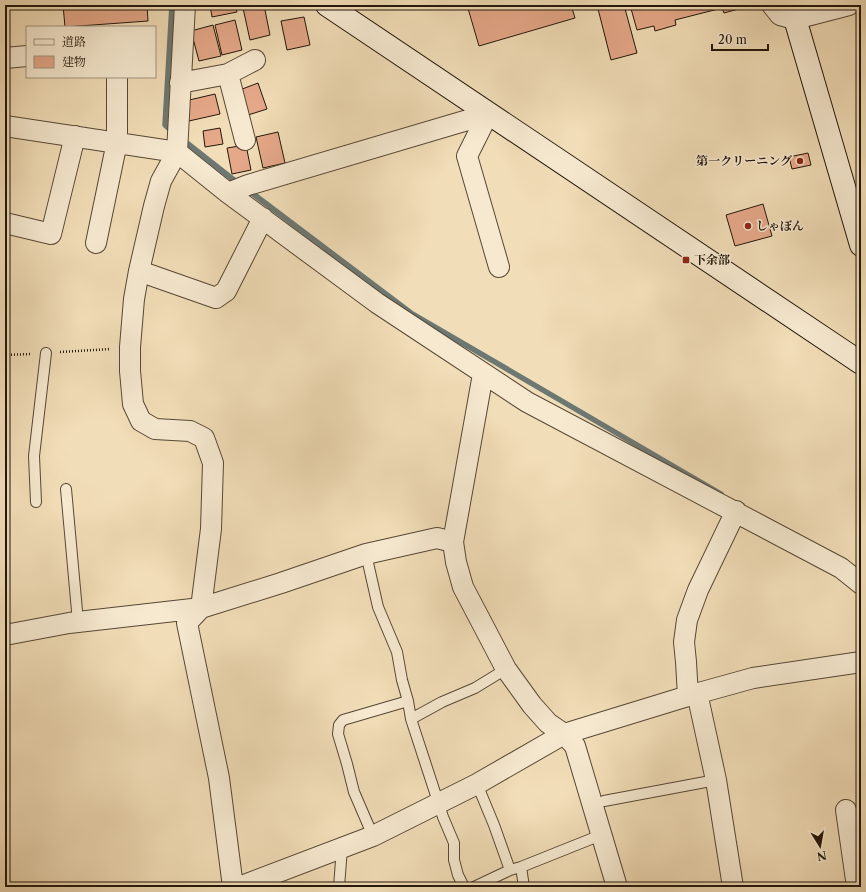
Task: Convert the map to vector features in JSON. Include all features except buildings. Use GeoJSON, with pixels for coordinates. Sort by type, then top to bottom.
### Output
{"type":"FeatureCollection","features":[{"type":"Feature","properties":{"kind":"street"},"geometry":{"type":"LineString","coordinates":[[185,5],[177,152],[161,182],[139,271],[134,299],[130,347],[130,371],[133,404],[141,421],[155,429],[190,431],[204,438],[213,463],[212,529],[206,563],[201,608],[187,623],[219,778],[233,887]]}},
{"type":"Feature","properties":{"kind":"street"},"geometry":{"type":"LineString","coordinates":[[327,5],[861,363]]}},
{"type":"Feature","properties":{"kind":"street"},"geometry":{"type":"LineString","coordinates":[[772,5],[780,16],[795,10],[849,5]]}},
{"type":"Feature","properties":{"kind":"street"},"geometry":{"type":"LineString","coordinates":[[795,10],[861,245]]}},
{"type":"Feature","properties":{"kind":"street"},"geometry":{"type":"LineString","coordinates":[[5,58],[26,56]]}},
{"type":"Feature","properties":{"kind":"street"},"geometry":{"type":"LineString","coordinates":[[180,83],[228,74],[255,60]]}},
{"type":"Feature","properties":{"kind":"street"},"geometry":{"type":"LineString","coordinates":[[228,74],[245,140]]}},
{"type":"Feature","properties":{"kind":"street"},"geometry":{"type":"LineString","coordinates":[[96,243],[118,142],[117,78]]}},
{"type":"Feature","properties":{"kind":"street"},"geometry":{"type":"LineString","coordinates":[[228,193],[248,185],[488,114]]}},
{"type":"Feature","properties":{"kind":"street"},"geometry":{"type":"LineString","coordinates":[[488,114],[467,156],[499,267]]}},
{"type":"Feature","properties":{"kind":"street"},"geometry":{"type":"LineString","coordinates":[[5,126],[177,152],[228,193],[377,303],[527,402],[736,511],[841,568],[861,584]]}},
{"type":"Feature","properties":{"kind":"street"},"geometry":{"type":"LineString","coordinates":[[5,223],[51,234],[75,136]]}},
{"type":"Feature","properties":{"kind":"street"},"geometry":{"type":"LineString","coordinates":[[139,271],[216,298],[226,291],[263,218]]}},
{"type":"Feature","properties":{"kind":"street"},"geometry":{"type":"LineString","coordinates":[[483,374],[453,542],[456,562],[463,588],[506,669],[532,705],[548,723],[564,734],[575,746],[617,887]]}},
{"type":"Feature","properties":{"kind":"street"},"geometry":{"type":"LineString","coordinates":[[733,887],[716,780],[693,694],[684,642],[687,620],[698,590],[736,511]]}},
{"type":"Feature","properties":{"kind":"street"},"geometry":{"type":"LineString","coordinates":[[5,635],[78,622],[201,608],[366,554],[437,538],[453,542]]}},
{"type":"Feature","properties":{"kind":"street"},"geometry":{"type":"LineString","coordinates":[[239,887],[373,836],[477,784],[564,734],[693,694],[753,678],[861,662]]}},
{"type":"Feature","properties":{"kind":"street"},"geometry":{"type":"LineString","coordinates":[[846,810],[857,887]]}},
{"type":"Feature","properties":{"kind":"lane"},"geometry":{"type":"LineString","coordinates":[[36,502],[34,456],[46,353]]}},
{"type":"Feature","properties":{"kind":"lane"},"geometry":{"type":"LineString","coordinates":[[66,489],[78,622]]}},
{"type":"Feature","properties":{"kind":"lane"},"geometry":{"type":"LineString","coordinates":[[366,554],[378,607],[397,652],[411,719],[440,803],[443,817],[454,842],[454,860],[458,875],[464,887]]}},
{"type":"Feature","properties":{"kind":"lane"},"geometry":{"type":"LineString","coordinates":[[411,719],[442,702],[475,688],[506,669]]}},
{"type":"Feature","properties":{"kind":"lane"},"geometry":{"type":"LineString","coordinates":[[373,836],[354,792],[348,764],[338,734],[339,725],[343,720],[408,701]]}},
{"type":"Feature","properties":{"kind":"lane"},"geometry":{"type":"LineString","coordinates":[[604,801],[716,780]]}},
{"type":"Feature","properties":{"kind":"lane"},"geometry":{"type":"LineString","coordinates":[[477,784],[510,870]]}},
{"type":"Feature","properties":{"kind":"lane"},"geometry":{"type":"LineString","coordinates":[[474,887],[510,870],[601,836]]}},
{"type":"Feature","properties":{"kind":"lane"},"geometry":{"type":"LineString","coordinates":[[339,887],[342,848]]}},
{"type":"Feature","properties":{"kind":"lane"},"geometry":{"type":"LineString","coordinates":[[521,867],[524,887]]}},
{"type":"Feature","properties":{"kind":"path"},"geometry":{"type":"LineString","coordinates":[[5,355],[130,347]]}},
{"type":"Feature","properties":{"kind":"waterway"},"geometry":{"type":"LineString","coordinates":[[172,5],[165,125],[173,132]]}},
{"type":"Feature","properties":{"kind":"waterway"},"geometry":{"type":"LineString","coordinates":[[183,140],[239,184]]}},
{"type":"Feature","properties":{"kind":"waterway"},"geometry":{"type":"LineString","coordinates":[[248,190],[411,313],[721,494]]}},
{"type":"Feature","properties":{"kind":"place","name":"第一クリーニング"},"geometry":{"type":"Point","coordinates":[800,161]}},
{"type":"Feature","properties":{"kind":"place","name":"しゃぼん"},"geometry":{"type":"Point","coordinates":[748,226]}},
{"type":"Feature","properties":{"kind":"place","name":"下余部"},"geometry":{"type":"Point","coordinates":[686,260]}}]}
